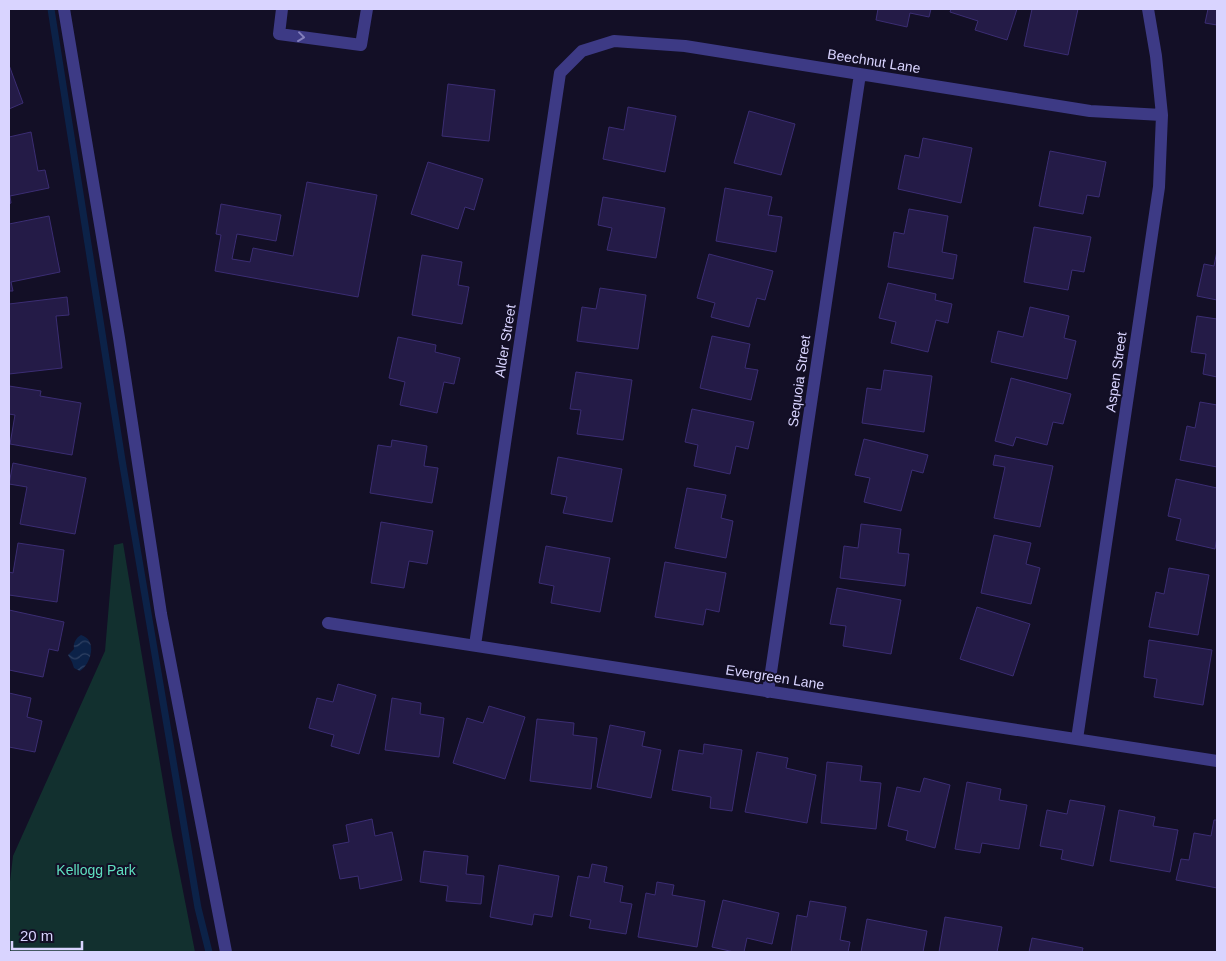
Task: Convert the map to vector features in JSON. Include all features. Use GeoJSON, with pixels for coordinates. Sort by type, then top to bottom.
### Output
{"type":"FeatureCollection","features":[{"type":"Feature","properties":{"kind":"street"},"geometry":{"type":"LineString","coordinates":[[64,9],[119,338],[161,614],[226,952]]}},
{"type":"Feature","properties":{"kind":"street"},"geometry":{"type":"LineString","coordinates":[[282,9],[279,34],[361,45],[366,9]]}},
{"type":"Feature","properties":{"kind":"street","name":"Aspen Street"},"geometry":{"type":"LineString","coordinates":[[1077,739],[1158,187],[1162,115],[1156,56],[1148,9]]}},
{"type":"Feature","properties":{"kind":"street","name":"Beechnut Lane"},"geometry":{"type":"LineString","coordinates":[[582,51],[614,41],[685,46],[1090,111],[1162,115]]}},
{"type":"Feature","properties":{"kind":"street","name":"Alder Street"},"geometry":{"type":"LineString","coordinates":[[474,644],[560,73],[582,51]]}},
{"type":"Feature","properties":{"kind":"street","name":"Sequoia Street"},"geometry":{"type":"LineString","coordinates":[[768,692],[860,74]]}},
{"type":"Feature","properties":{"kind":"street","name":"Evergreen Lane"},"geometry":{"type":"LineString","coordinates":[[328,622],[768,692],[1217,760]]}},
{"type":"Feature","properties":{"kind":"green space","name":"Kellogg Park"},"geometry":{"type":"Polygon","coordinates":[[[123,543],[172,835],[195,952],[9,952],[9,890],[13,856],[105,651],[114,545],[123,543]]]}},
{"type":"Feature","properties":{"kind":"water"},"geometry":{"type":"Polygon","coordinates":[[[81,635],[90,642],[91,652],[90,658],[80,671],[74,668],[68,655],[74,649],[75,641],[81,635]]]}},
{"type":"Feature","properties":{"kind":"building"},"geometry":{"type":"Polygon","coordinates":[[[878,9],[931,9],[929,17],[910,13],[907,27],[876,20],[878,9]]]}},
{"type":"Feature","properties":{"kind":"building"},"geometry":{"type":"Polygon","coordinates":[[[951,9],[1017,9],[1007,40],[975,30],[978,21],[950,12],[951,9]]]}},
{"type":"Feature","properties":{"kind":"building"},"geometry":{"type":"Polygon","coordinates":[[[1032,9],[1078,9],[1068,55],[1024,46],[1032,9]]]}},
{"type":"Feature","properties":{"kind":"building"},"geometry":{"type":"Polygon","coordinates":[[[1208,9],[1217,9],[1217,25],[1205,23],[1208,9]]]}},
{"type":"Feature","properties":{"kind":"building"},"geometry":{"type":"Polygon","coordinates":[[[9,65],[23,103],[9,109],[9,65]]]}},
{"type":"Feature","properties":{"kind":"building"},"geometry":{"type":"Polygon","coordinates":[[[448,84],[495,90],[489,141],[442,136],[448,84]]]}},
{"type":"Feature","properties":{"kind":"building"},"geometry":{"type":"Polygon","coordinates":[[[628,107],[676,116],[665,172],[603,159],[609,127],[624,130],[628,107]]]}},
{"type":"Feature","properties":{"kind":"building"},"geometry":{"type":"Polygon","coordinates":[[[749,111],[795,124],[781,175],[734,163],[749,111]]]}},
{"type":"Feature","properties":{"kind":"building"},"geometry":{"type":"Polygon","coordinates":[[[31,132],[38,171],[45,170],[49,188],[10,196],[11,203],[9,204],[9,137],[31,132]]]}},
{"type":"Feature","properties":{"kind":"building"},"geometry":{"type":"Polygon","coordinates":[[[923,138],[972,148],[961,203],[898,189],[905,155],[919,158],[923,138]]]}},
{"type":"Feature","properties":{"kind":"building"},"geometry":{"type":"Polygon","coordinates":[[[1050,151],[1106,162],[1099,197],[1087,195],[1083,214],[1039,206],[1050,151]]]}},
{"type":"Feature","properties":{"kind":"building"},"geometry":{"type":"Polygon","coordinates":[[[428,162],[483,179],[474,210],[465,207],[458,229],[411,214],[428,162]]]}},
{"type":"Feature","properties":{"kind":"building"},"geometry":{"type":"Polygon","coordinates":[[[307,182],[377,195],[358,297],[215,271],[221,235],[216,234],[221,204],[281,215],[276,241],[237,234],[232,259],[250,262],[253,248],[293,256],[307,182]]]}},
{"type":"Feature","properties":{"kind":"building"},"geometry":{"type":"Polygon","coordinates":[[[725,188],[772,197],[768,215],[782,217],[776,252],[716,241],[725,188]]]}},
{"type":"Feature","properties":{"kind":"building"},"geometry":{"type":"Polygon","coordinates":[[[603,197],[665,208],[656,258],[607,250],[612,228],[598,225],[603,197]]]}},
{"type":"Feature","properties":{"kind":"building"},"geometry":{"type":"Polygon","coordinates":[[[909,209],[948,216],[942,252],[957,255],[953,279],[888,267],[894,232],[904,234],[909,209]]]}},
{"type":"Feature","properties":{"kind":"building"},"geometry":{"type":"Polygon","coordinates":[[[49,216],[60,272],[11,282],[13,291],[9,291],[9,224],[49,216]]]}},
{"type":"Feature","properties":{"kind":"building"},"geometry":{"type":"Polygon","coordinates":[[[1034,227],[1091,237],[1084,272],[1072,270],[1068,290],[1024,282],[1034,227]]]}},
{"type":"Feature","properties":{"kind":"building"},"geometry":{"type":"Polygon","coordinates":[[[1217,251],[1217,300],[1197,296],[1204,264],[1214,266],[1217,251]]]}},
{"type":"Feature","properties":{"kind":"building"},"geometry":{"type":"Polygon","coordinates":[[[709,254],[773,271],[765,300],[757,298],[749,327],[711,317],[715,303],[697,298],[709,254]]]}},
{"type":"Feature","properties":{"kind":"building"},"geometry":{"type":"Polygon","coordinates":[[[422,255],[462,262],[458,285],[469,287],[462,324],[412,315],[422,255]]]}},
{"type":"Feature","properties":{"kind":"building"},"geometry":{"type":"Polygon","coordinates":[[[888,283],[936,294],[935,300],[952,304],[948,323],[936,320],[928,352],[891,343],[896,322],[879,318],[888,283]]]}},
{"type":"Feature","properties":{"kind":"building"},"geometry":{"type":"Polygon","coordinates":[[[600,288],[646,295],[638,349],[577,341],[582,307],[596,309],[600,288]]]}},
{"type":"Feature","properties":{"kind":"building"},"geometry":{"type":"Polygon","coordinates":[[[67,297],[69,315],[56,316],[62,368],[9,374],[9,304],[67,297]]]}},
{"type":"Feature","properties":{"kind":"building"},"geometry":{"type":"Polygon","coordinates":[[[1030,307],[1069,316],[1064,338],[1076,341],[1067,379],[991,362],[998,331],[1023,337],[1030,307]]]}},
{"type":"Feature","properties":{"kind":"building"},"geometry":{"type":"Polygon","coordinates":[[[1197,316],[1217,319],[1217,377],[1203,374],[1206,354],[1191,352],[1197,316]]]}},
{"type":"Feature","properties":{"kind":"building"},"geometry":{"type":"Polygon","coordinates":[[[712,336],[750,344],[745,368],[758,370],[751,400],[700,388],[712,336]]]}},
{"type":"Feature","properties":{"kind":"building"},"geometry":{"type":"Polygon","coordinates":[[[398,337],[436,345],[435,352],[460,358],[454,384],[444,382],[437,413],[400,405],[405,382],[389,378],[398,337]]]}},
{"type":"Feature","properties":{"kind":"building"},"geometry":{"type":"Polygon","coordinates":[[[884,370],[932,376],[924,432],[862,423],[867,388],[881,390],[884,370]]]}},
{"type":"Feature","properties":{"kind":"building"},"geometry":{"type":"Polygon","coordinates":[[[576,372],[632,380],[623,440],[577,434],[581,410],[570,409],[576,372]]]}},
{"type":"Feature","properties":{"kind":"building"},"geometry":{"type":"Polygon","coordinates":[[[1011,378],[1071,394],[1063,424],[1053,422],[1047,445],[1016,437],[1013,446],[995,441],[1011,378]]]}},
{"type":"Feature","properties":{"kind":"building"},"geometry":{"type":"Polygon","coordinates":[[[9,386],[41,391],[40,396],[81,403],[72,455],[10,444],[15,415],[9,414],[9,386]]]}},
{"type":"Feature","properties":{"kind":"building"},"geometry":{"type":"Polygon","coordinates":[[[1200,402],[1217,405],[1217,467],[1180,460],[1187,426],[1195,428],[1200,402]]]}},
{"type":"Feature","properties":{"kind":"building"},"geometry":{"type":"Polygon","coordinates":[[[692,409],[754,422],[748,449],[736,446],[730,474],[694,466],[698,445],[685,442],[692,409]]]}},
{"type":"Feature","properties":{"kind":"building"},"geometry":{"type":"Polygon","coordinates":[[[864,439],[928,455],[923,473],[912,470],[901,511],[864,502],[870,478],[855,475],[864,439]]]}},
{"type":"Feature","properties":{"kind":"building"},"geometry":{"type":"Polygon","coordinates":[[[392,440],[427,446],[424,466],[438,468],[432,503],[370,493],[378,445],[391,447],[392,440]]]}},
{"type":"Feature","properties":{"kind":"building"},"geometry":{"type":"Polygon","coordinates":[[[995,455],[1053,466],[1040,527],[994,518],[1005,467],[993,465],[995,455]]]}},
{"type":"Feature","properties":{"kind":"building"},"geometry":{"type":"Polygon","coordinates":[[[558,457],[622,469],[612,522],[563,513],[567,497],[551,494],[558,457]]]}},
{"type":"Feature","properties":{"kind":"building"},"geometry":{"type":"Polygon","coordinates":[[[13,463],[86,478],[75,534],[20,524],[27,487],[9,484],[13,463]]]}},
{"type":"Feature","properties":{"kind":"building"},"geometry":{"type":"Polygon","coordinates":[[[1176,479],[1217,488],[1217,537],[1215,549],[1176,540],[1181,519],[1168,516],[1176,479]]]}},
{"type":"Feature","properties":{"kind":"building"},"geometry":{"type":"Polygon","coordinates":[[[687,488],[726,495],[721,518],[733,521],[726,558],[675,548],[687,488]]]}},
{"type":"Feature","properties":{"kind":"building"},"geometry":{"type":"Polygon","coordinates":[[[381,522],[433,531],[427,564],[409,561],[404,588],[371,583],[381,522]]]}},
{"type":"Feature","properties":{"kind":"building"},"geometry":{"type":"Polygon","coordinates":[[[861,524],[901,529],[898,553],[909,554],[905,586],[840,578],[844,546],[858,548],[861,524]]]}},
{"type":"Feature","properties":{"kind":"building"},"geometry":{"type":"Polygon","coordinates":[[[994,535],[1031,543],[1026,564],[1040,568],[1031,604],[981,593],[994,535]]]}},
{"type":"Feature","properties":{"kind":"building"},"geometry":{"type":"Polygon","coordinates":[[[18,543],[64,550],[57,602],[9,595],[9,572],[13,573],[18,543]]]}},
{"type":"Feature","properties":{"kind":"building"},"geometry":{"type":"Polygon","coordinates":[[[546,546],[610,558],[600,612],[551,603],[554,586],[539,583],[546,546]]]}},
{"type":"Feature","properties":{"kind":"building"},"geometry":{"type":"Polygon","coordinates":[[[665,562],[726,573],[719,612],[706,609],[703,625],[655,617],[665,562]]]}},
{"type":"Feature","properties":{"kind":"building"},"geometry":{"type":"Polygon","coordinates":[[[1169,568],[1209,575],[1198,635],[1149,627],[1156,592],[1164,594],[1169,568]]]}},
{"type":"Feature","properties":{"kind":"building"},"geometry":{"type":"Polygon","coordinates":[[[837,588],[901,600],[891,654],[843,646],[846,626],[830,624],[837,588]]]}},
{"type":"Feature","properties":{"kind":"building"},"geometry":{"type":"Polygon","coordinates":[[[977,607],[1030,624],[1013,676],[960,659],[977,607]]]}},
{"type":"Feature","properties":{"kind":"building"},"geometry":{"type":"Polygon","coordinates":[[[9,610],[64,622],[58,651],[49,649],[43,677],[9,670],[9,610]]]}},
{"type":"Feature","properties":{"kind":"building"},"geometry":{"type":"Polygon","coordinates":[[[1149,640],[1212,650],[1203,705],[1154,697],[1157,679],[1144,677],[1149,640]]]}},
{"type":"Feature","properties":{"kind":"building"},"geometry":{"type":"Polygon","coordinates":[[[338,684],[376,695],[359,754],[331,746],[334,735],[309,728],[317,698],[333,702],[338,684]]]}},
{"type":"Feature","properties":{"kind":"building"},"geometry":{"type":"Polygon","coordinates":[[[9,693],[31,698],[27,717],[42,721],[35,752],[9,747],[9,693]]]}},
{"type":"Feature","properties":{"kind":"building"},"geometry":{"type":"Polygon","coordinates":[[[392,698],[421,703],[420,714],[444,718],[439,757],[385,750],[392,698]]]}},
{"type":"Feature","properties":{"kind":"building"},"geometry":{"type":"Polygon","coordinates":[[[489,706],[525,717],[505,779],[453,763],[467,718],[483,723],[489,706]]]}},
{"type":"Feature","properties":{"kind":"building"},"geometry":{"type":"Polygon","coordinates":[[[537,719],[574,723],[573,735],[597,738],[591,789],[530,781],[537,719]]]}},
{"type":"Feature","properties":{"kind":"building"},"geometry":{"type":"Polygon","coordinates":[[[610,725],[645,732],[642,746],[661,750],[651,798],[597,787],[610,725]]]}},
{"type":"Feature","properties":{"kind":"building"},"geometry":{"type":"Polygon","coordinates":[[[704,744],[742,750],[732,811],[710,808],[711,797],[672,790],[679,750],[703,754],[704,744]]]}},
{"type":"Feature","properties":{"kind":"building"},"geometry":{"type":"Polygon","coordinates":[[[757,752],[788,758],[786,768],[816,775],[807,823],[745,812],[757,752]]]}},
{"type":"Feature","properties":{"kind":"building"},"geometry":{"type":"Polygon","coordinates":[[[827,762],[862,766],[860,781],[881,783],[876,829],[821,823],[827,762]]]}},
{"type":"Feature","properties":{"kind":"building"},"geometry":{"type":"Polygon","coordinates":[[[924,778],[950,785],[935,848],[906,840],[908,831],[888,826],[897,787],[920,792],[924,778]]]}},
{"type":"Feature","properties":{"kind":"building"},"geometry":{"type":"Polygon","coordinates":[[[967,782],[1001,789],[999,800],[1027,805],[1019,849],[982,843],[980,853],[955,849],[967,782]]]}},
{"type":"Feature","properties":{"kind":"building"},"geometry":{"type":"Polygon","coordinates":[[[1070,800],[1105,806],[1093,866],[1061,859],[1063,850],[1040,846],[1047,810],[1067,814],[1070,800]]]}},
{"type":"Feature","properties":{"kind":"building"},"geometry":{"type":"Polygon","coordinates":[[[1119,810],[1155,817],[1153,826],[1178,830],[1170,872],[1110,861],[1119,810]]]}},
{"type":"Feature","properties":{"kind":"building"},"geometry":{"type":"Polygon","coordinates":[[[372,819],[375,836],[392,832],[402,880],[360,889],[358,876],[340,879],[333,845],[349,842],[346,825],[372,819]]]}},
{"type":"Feature","properties":{"kind":"building"},"geometry":{"type":"Polygon","coordinates":[[[1214,820],[1217,820],[1217,888],[1176,880],[1181,859],[1189,860],[1194,833],[1211,836],[1214,820]]]}},
{"type":"Feature","properties":{"kind":"building"},"geometry":{"type":"Polygon","coordinates":[[[424,851],[468,856],[466,874],[484,876],[481,904],[446,901],[448,886],[420,882],[424,851]]]}},
{"type":"Feature","properties":{"kind":"building"},"geometry":{"type":"Polygon","coordinates":[[[592,864],[607,867],[604,882],[623,886],[620,902],[632,904],[626,934],[589,928],[591,920],[570,916],[578,876],[589,878],[592,864]]]}},
{"type":"Feature","properties":{"kind":"building"},"geometry":{"type":"Polygon","coordinates":[[[499,865],[559,876],[552,917],[534,914],[532,925],[490,917],[499,865]]]}},
{"type":"Feature","properties":{"kind":"building"},"geometry":{"type":"Polygon","coordinates":[[[657,882],[674,885],[672,895],[705,901],[697,947],[638,937],[646,893],[655,895],[657,882]]]}},
{"type":"Feature","properties":{"kind":"building"},"geometry":{"type":"Polygon","coordinates":[[[723,900],[779,913],[772,944],[747,938],[744,952],[734,952],[712,947],[723,900]]]}},
{"type":"Feature","properties":{"kind":"building"},"geometry":{"type":"Polygon","coordinates":[[[810,901],[846,907],[840,940],[850,942],[848,952],[791,952],[797,915],[807,917],[810,901]]]}},
{"type":"Feature","properties":{"kind":"building"},"geometry":{"type":"Polygon","coordinates":[[[945,917],[1002,927],[997,952],[939,952],[945,917]]]}},
{"type":"Feature","properties":{"kind":"building"},"geometry":{"type":"Polygon","coordinates":[[[867,919],[927,931],[923,952],[861,952],[867,919]]]}},
{"type":"Feature","properties":{"kind":"building"},"geometry":{"type":"Polygon","coordinates":[[[1032,938],[1083,948],[1082,952],[1029,952],[1032,938]]]}},
{"type":"Feature","properties":{"kind":"waterway"},"geometry":{"type":"LineString","coordinates":[[51,9],[122,460],[198,908],[209,952]]}}]}
